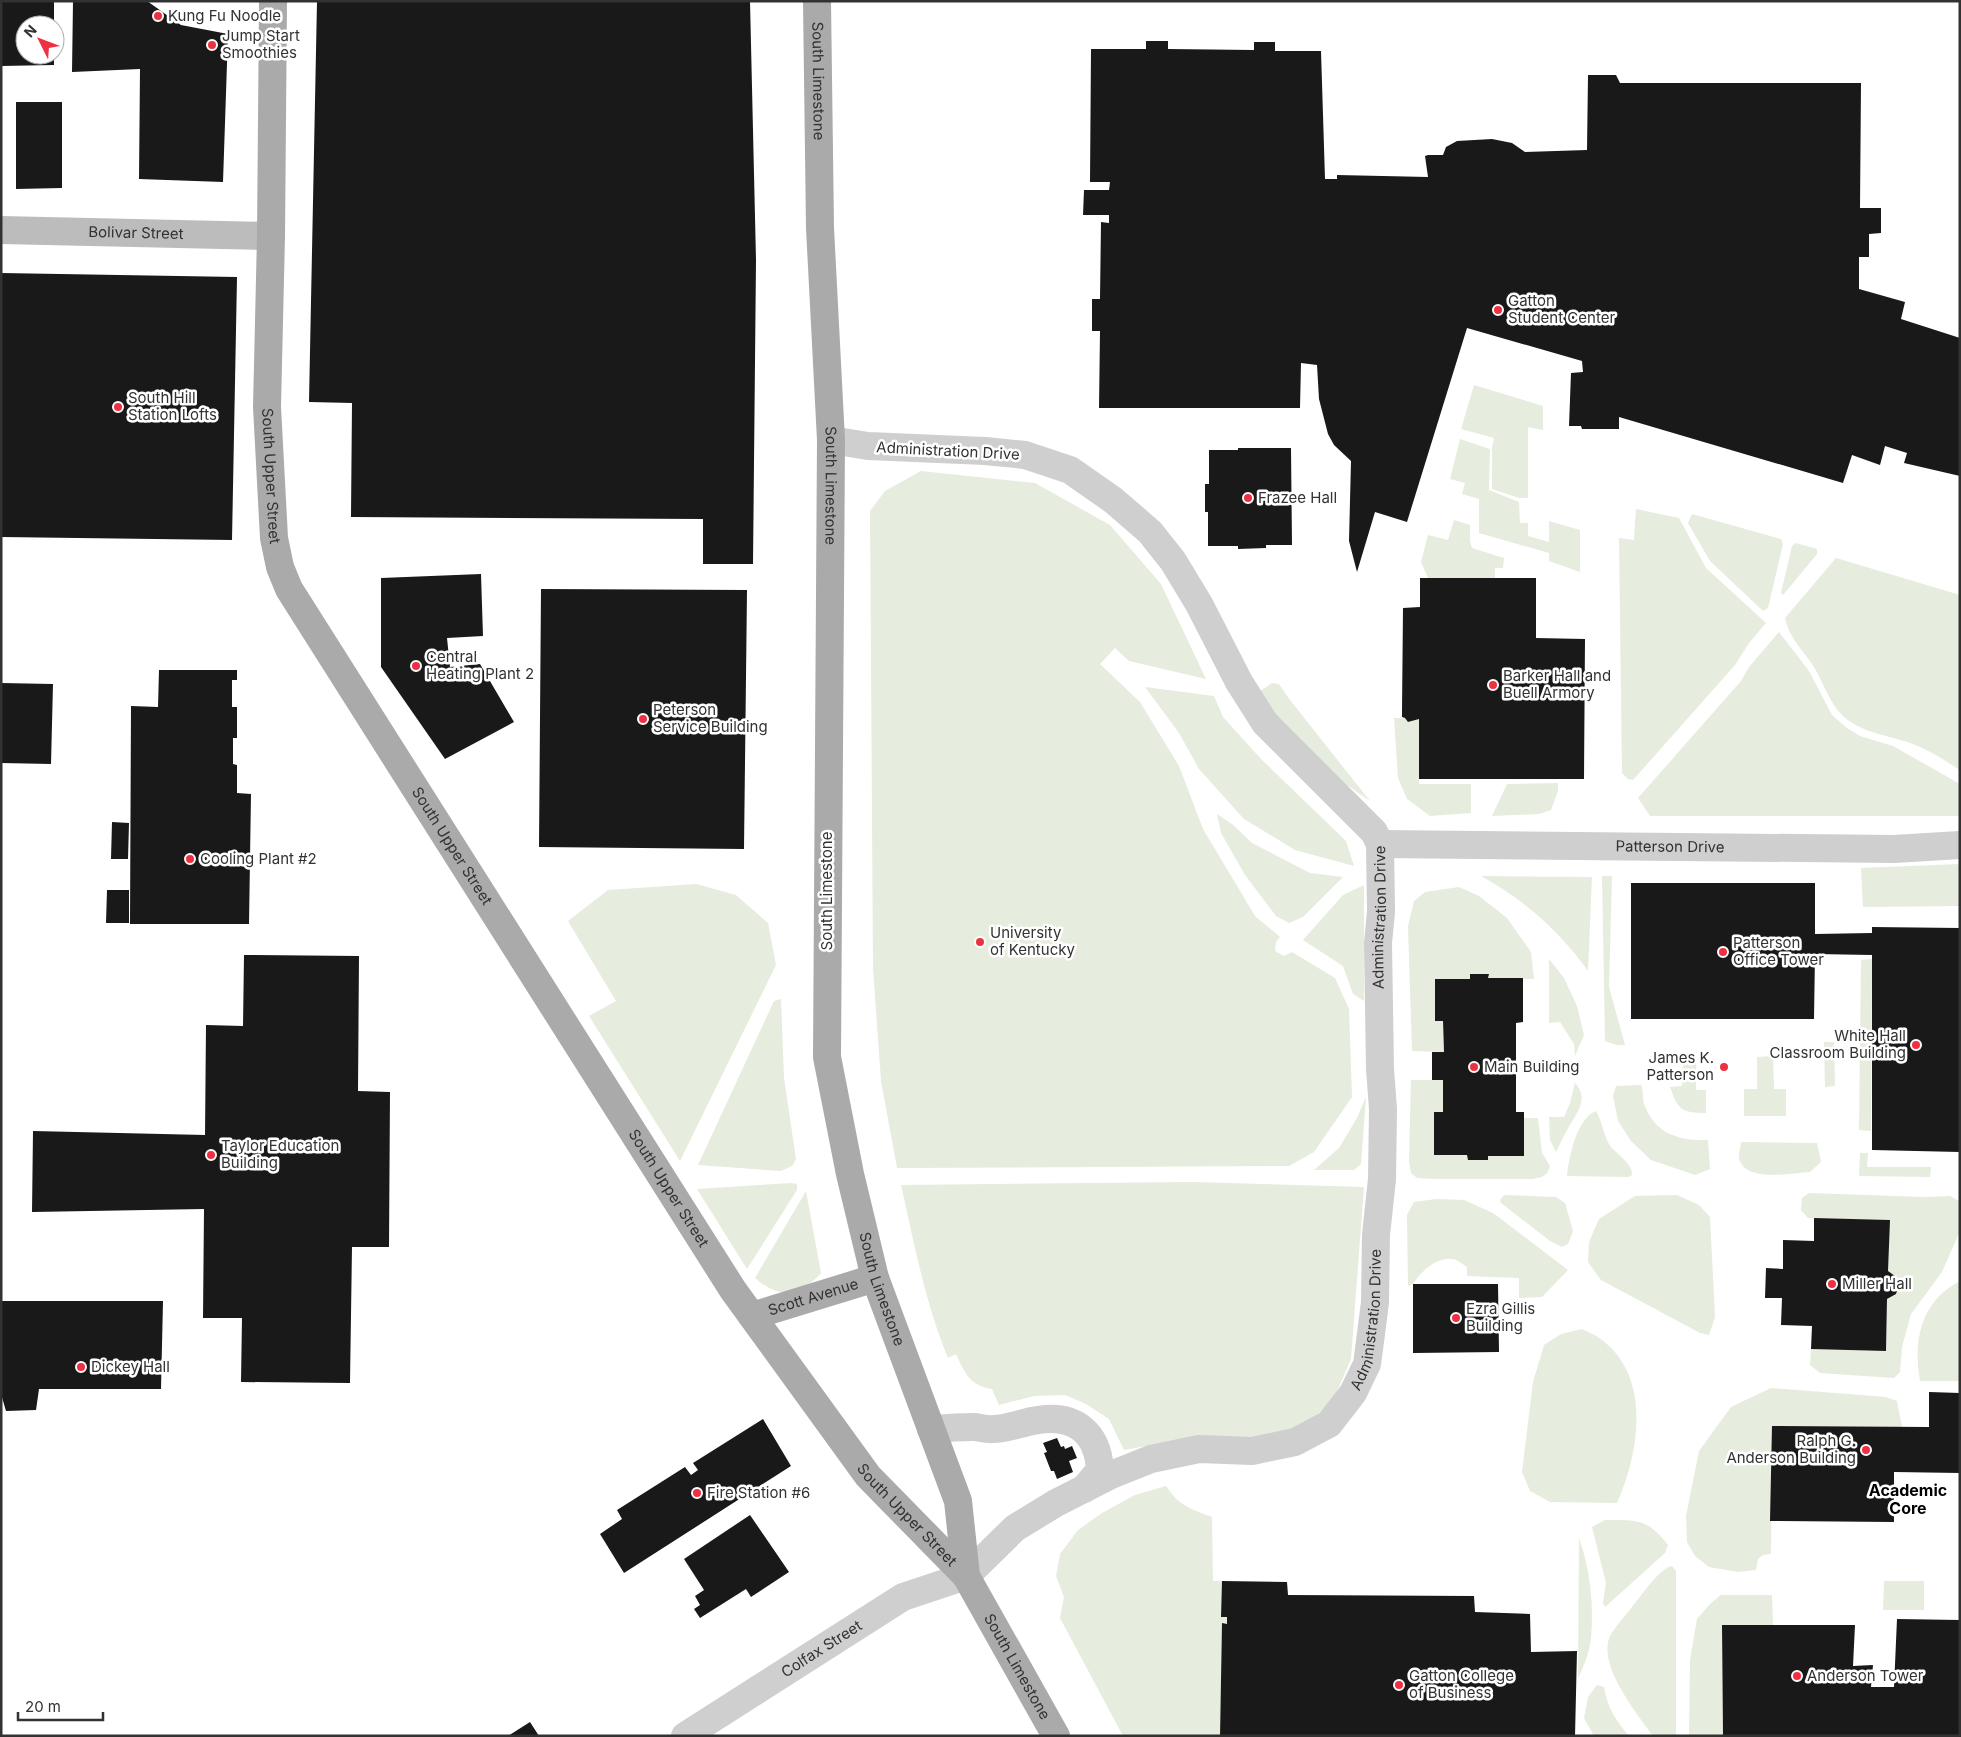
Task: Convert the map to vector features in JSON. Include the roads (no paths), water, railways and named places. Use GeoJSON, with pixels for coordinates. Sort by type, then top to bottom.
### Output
{"type":"FeatureCollection","features":[{"type":"Feature","properties":{"kind":"main road","name":"South Upper Street"},"geometry":{"type":"LineString","coordinates":[[273,1],[267,407],[271,515],[280,568],[289,589],[654,1166],[752,1316],[868,1476],[966,1576]]}},
{"type":"Feature","properties":{"kind":"main road","name":"South Limestone"},"geometry":{"type":"LineString","coordinates":[[817,1],[820,228],[831,440],[827,1057],[848,1164],[875,1278],[958,1501],[966,1576],[1056,1736]]}},
{"type":"Feature","properties":{"kind":"main road","name":"Bolivar Street"},"geometry":{"type":"LineString","coordinates":[[1,230],[271,236]]}},
{"type":"Feature","properties":{"kind":"main road","name":"Scott Avenue"},"geometry":{"type":"LineString","coordinates":[[752,1316],[875,1278]]}},
{"type":"Feature","properties":{"kind":"street","name":"Administration Drive"},"geometry":{"type":"LineString","coordinates":[[831,440],[868,446],[985,451],[1025,455],[1070,470],[1114,500],[1150,532],[1173,561],[1199,604],[1239,682],[1265,723],[1374,832],[1380,844],[1381,912],[1378,953],[1380,1069],[1383,1109],[1381,1197],[1376,1235],[1375,1302],[1367,1364],[1354,1393],[1329,1424],[1295,1442],[1252,1451],[1199,1449],[1151,1459],[1110,1475],[1056,1503],[1015,1528],[966,1576]]}},
{"type":"Feature","properties":{"kind":"street","name":"Patterson Drive"},"geometry":{"type":"LineString","coordinates":[[1380,844],[1886,849],[1960,845]]}},
{"type":"Feature","properties":{"kind":"street","name":"Administration Drive"},"geometry":{"type":"LineString","coordinates":[[931,1429],[974,1427],[993,1429],[1040,1420],[1061,1419],[1081,1426],[1093,1441],[1099,1454],[1100,1470],[1084,1489]]}},
{"type":"Feature","properties":{"kind":"street","name":"Colfax Street"},"geometry":{"type":"LineString","coordinates":[[685,1736],[903,1597],[966,1576]]}},
{"type":"Feature","properties":{"kind":"place","name":"Kung Fu Noodle"},"geometry":{"type":"Point","coordinates":[158,16]}},
{"type":"Feature","properties":{"kind":"place","name":"Jump Start Smoothies"},"geometry":{"type":"Point","coordinates":[212,45]}},
{"type":"Feature","properties":{"kind":"place","name":"Gatton Student Center"},"geometry":{"type":"Point","coordinates":[1498,310]}},
{"type":"Feature","properties":{"kind":"place","name":"South Hill Station Lofts"},"geometry":{"type":"Point","coordinates":[118,407]}},
{"type":"Feature","properties":{"kind":"place","name":"Frazee Hall"},"geometry":{"type":"Point","coordinates":[1248,498]}},
{"type":"Feature","properties":{"kind":"place","name":"Central Heating Plant 2"},"geometry":{"type":"Point","coordinates":[416,666]}},
{"type":"Feature","properties":{"kind":"place","name":"Barker Hall and Buell Armory"},"geometry":{"type":"Point","coordinates":[1493,685]}},
{"type":"Feature","properties":{"kind":"place","name":"Peterson Service Building"},"geometry":{"type":"Point","coordinates":[643,719]}},
{"type":"Feature","properties":{"kind":"place","name":"Cooling Plant #2"},"geometry":{"type":"Point","coordinates":[190,859]}},
{"type":"Feature","properties":{"kind":"place","name":"University of Kentucky"},"geometry":{"type":"Point","coordinates":[980,942]}},
{"type":"Feature","properties":{"kind":"place","name":"Patterson Office Tower"},"geometry":{"type":"Point","coordinates":[1723,952]}},
{"type":"Feature","properties":{"kind":"place","name":"White Hall Classroom Building"},"geometry":{"type":"Point","coordinates":[1916,1045]}},
{"type":"Feature","properties":{"kind":"place","name":"Main Building"},"geometry":{"type":"Point","coordinates":[1474,1067]}},
{"type":"Feature","properties":{"kind":"place","name":"James K. Patterson"},"geometry":{"type":"Point","coordinates":[1724,1067]}},
{"type":"Feature","properties":{"kind":"place","name":"Taylor Education Building"},"geometry":{"type":"Point","coordinates":[211,1155]}},
{"type":"Feature","properties":{"kind":"place","name":"Miller Hall"},"geometry":{"type":"Point","coordinates":[1832,1284]}},
{"type":"Feature","properties":{"kind":"place","name":"Ezra Gillis Building"},"geometry":{"type":"Point","coordinates":[1456,1318]}},
{"type":"Feature","properties":{"kind":"place","name":"Dickey Hall"},"geometry":{"type":"Point","coordinates":[81,1367]}},
{"type":"Feature","properties":{"kind":"place","name":"Ralph G. Anderson Building"},"geometry":{"type":"Point","coordinates":[1866,1450]}},
{"type":"Feature","properties":{"kind":"place","name":"Fire Station #6"},"geometry":{"type":"Point","coordinates":[697,1493]}},
{"type":"Feature","properties":{"kind":"place","name":"Anderson Tower"},"geometry":{"type":"Point","coordinates":[1797,1676]}},
{"type":"Feature","properties":{"kind":"place","name":"Gatton College of Business"},"geometry":{"type":"Point","coordinates":[1399,1685]}},
{"type":"Feature","properties":{"kind":"district","name":"Academic Core"},"geometry":{"type":"Point","coordinates":[1908,1499]}}]}
